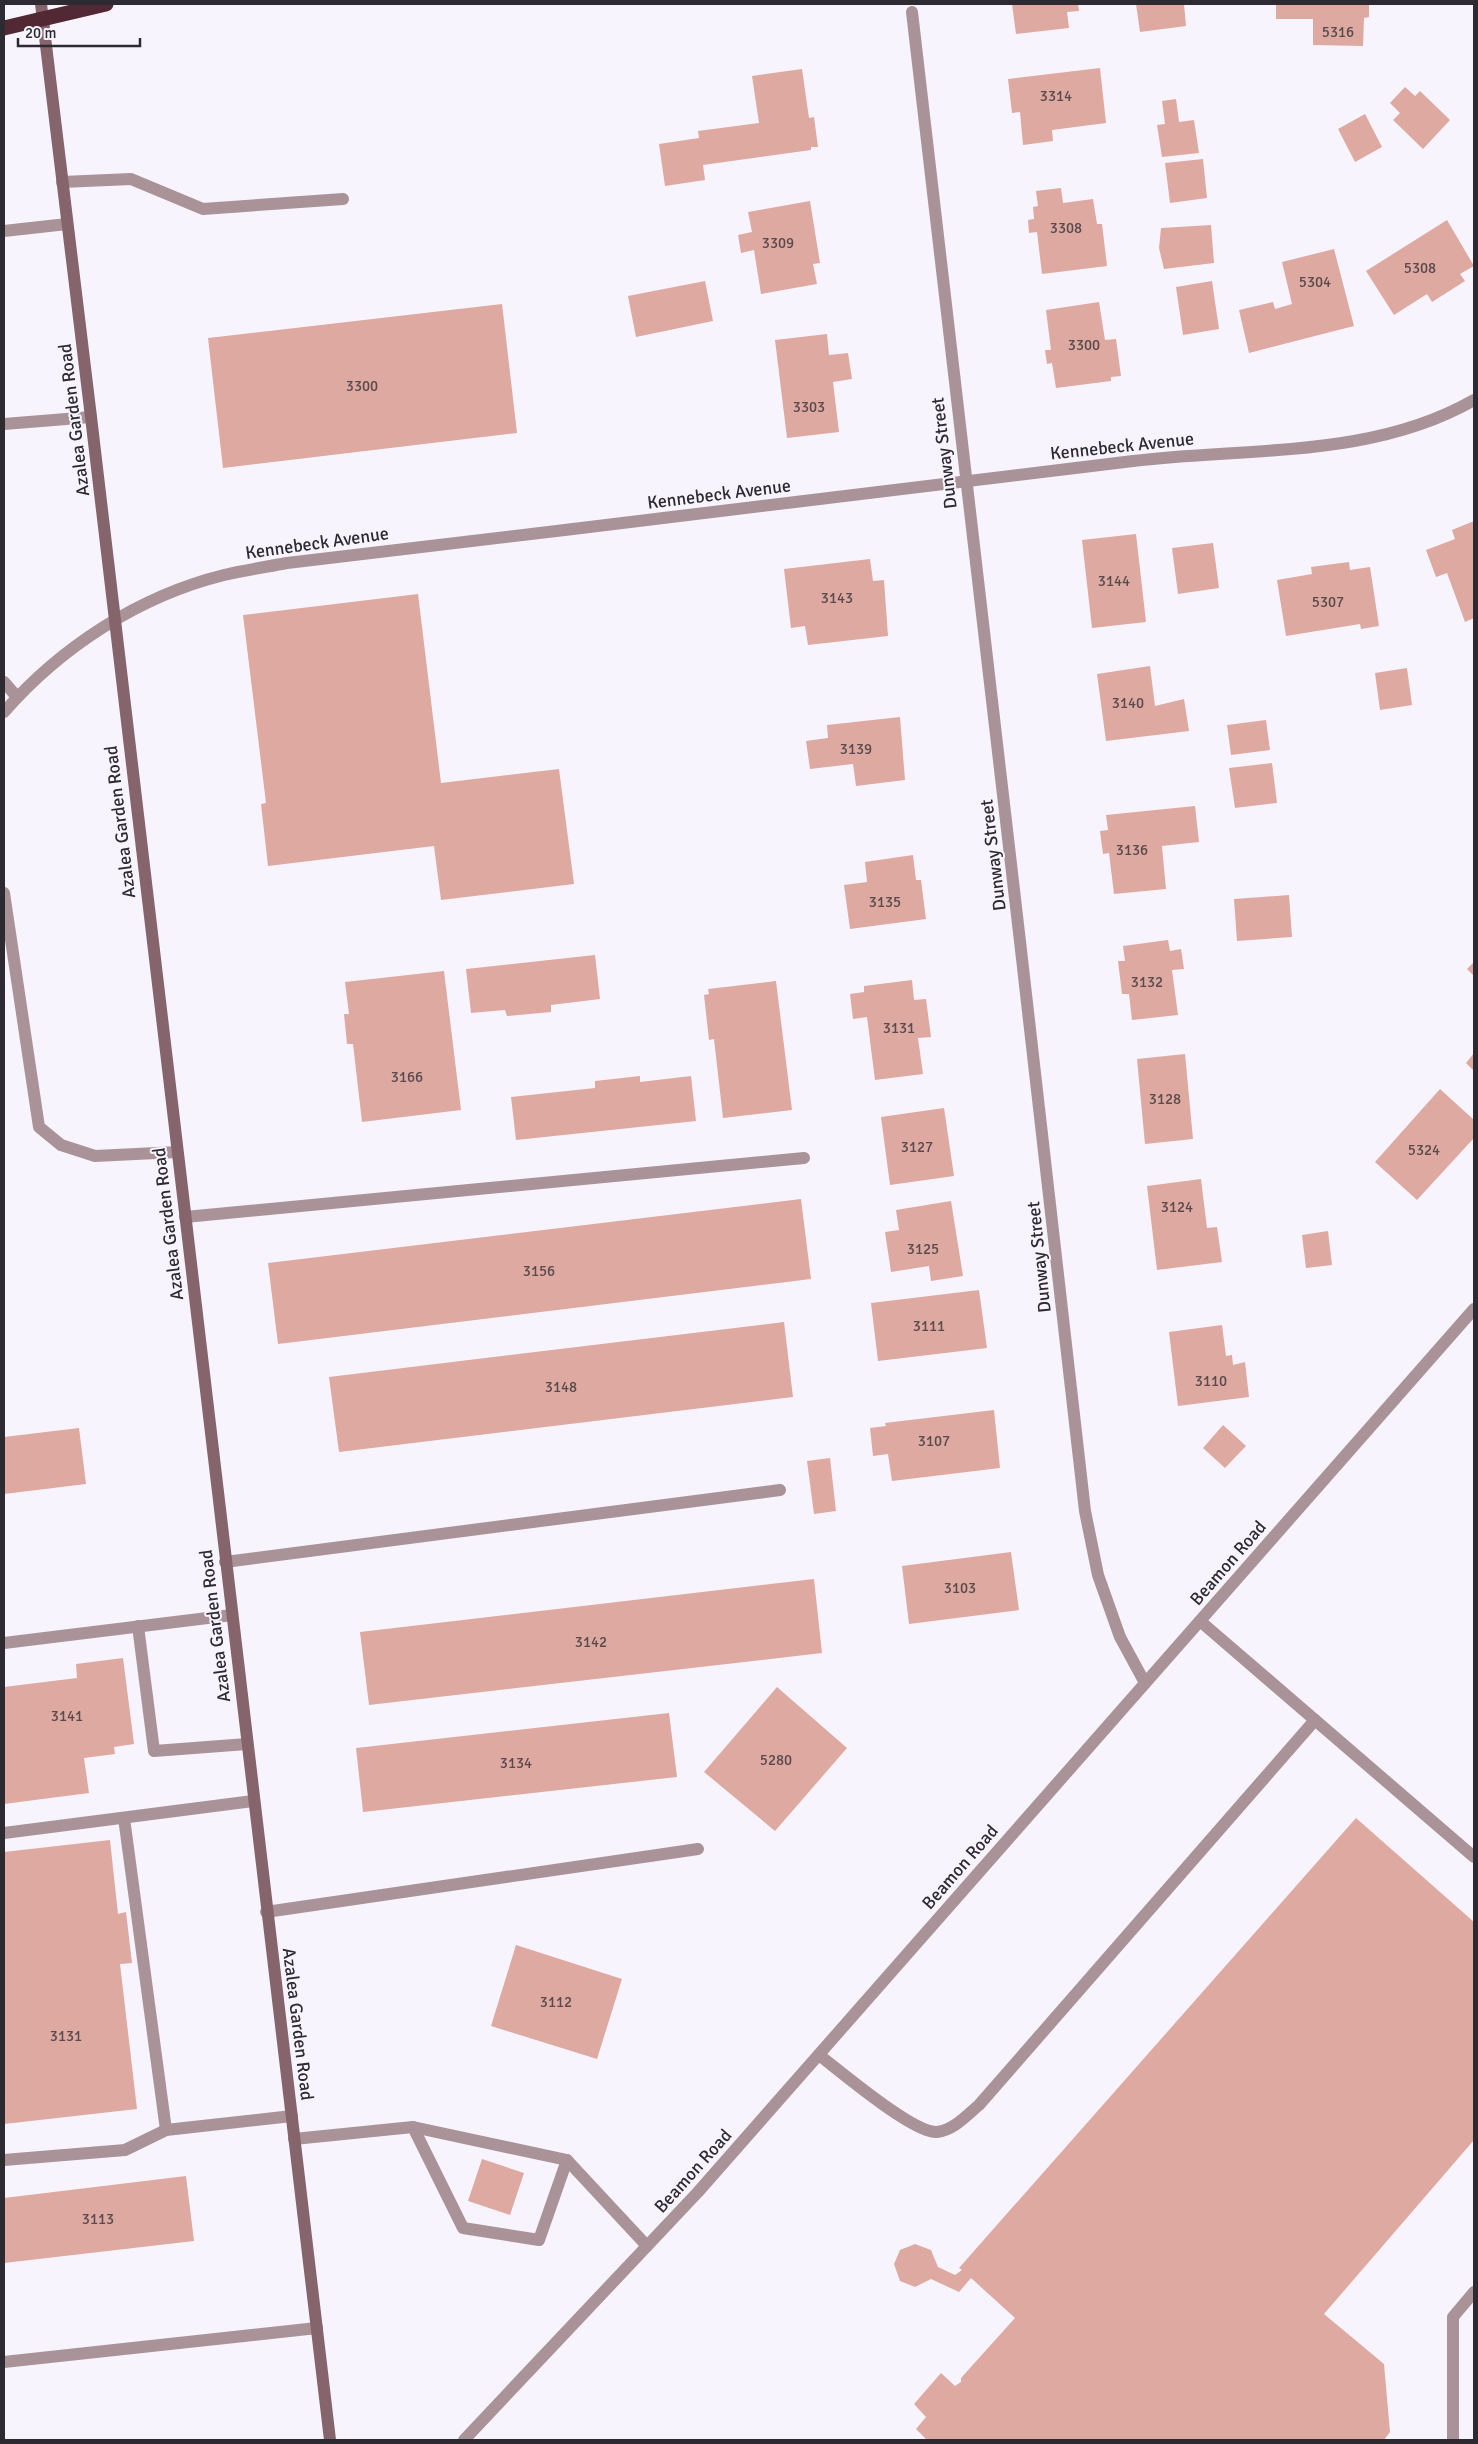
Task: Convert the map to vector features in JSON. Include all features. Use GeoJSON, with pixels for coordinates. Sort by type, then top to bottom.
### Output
{"type":"FeatureCollection","features":[{"type":"Feature","properties":{"kind":"highway"},"geometry":{"type":"LineString","coordinates":[[4,28],[106,4]]}},
{"type":"Feature","properties":{"kind":"main road","name":"Azalea Garden Road"},"geometry":{"type":"LineString","coordinates":[[40,4],[92,417],[184,1217],[330,2440]]}},
{"type":"Feature","properties":{"kind":"street","name":"Dunway Street"},"geometry":{"type":"LineString","coordinates":[[912,12],[965,482],[1035,1060],[1085,1511],[1098,1575],[1120,1637],[1145,1683]]}},
{"type":"Feature","properties":{"kind":"street"},"geometry":{"type":"LineString","coordinates":[[62,182],[131,179],[203,209],[343,199]]}},
{"type":"Feature","properties":{"kind":"street"},"geometry":{"type":"LineString","coordinates":[[4,231],[68,224]]}},
{"type":"Feature","properties":{"kind":"street","name":"Kennebeck Avenue"},"geometry":{"type":"LineString","coordinates":[[4,712],[17,697],[61,657],[114,620],[173,591],[215,578],[287,563],[1144,460],[1350,443],[1410,428],[1456,411],[1474,400]]}},
{"type":"Feature","properties":{"kind":"street"},"geometry":{"type":"LineString","coordinates":[[4,424],[92,417]]}},
{"type":"Feature","properties":{"kind":"street"},"geometry":{"type":"LineString","coordinates":[[4,682],[17,697]]}},
{"type":"Feature","properties":{"kind":"street"},"geometry":{"type":"LineString","coordinates":[[4,893],[39,1127],[61,1145],[94,1156],[177,1152]]}},
{"type":"Feature","properties":{"kind":"street"},"geometry":{"type":"LineString","coordinates":[[184,1217],[804,1158]]}},
{"type":"Feature","properties":{"kind":"street","name":"Beamon Road"},"geometry":{"type":"LineString","coordinates":[[464,2440],[698,2192],[1474,1309]]}},
{"type":"Feature","properties":{"kind":"street"},"geometry":{"type":"LineString","coordinates":[[225,1562],[780,1490]]}},
{"type":"Feature","properties":{"kind":"street"},"geometry":{"type":"LineString","coordinates":[[4,1643],[232,1615]]}},
{"type":"Feature","properties":{"kind":"street"},"geometry":{"type":"LineString","coordinates":[[1200,1621],[1474,1857]]}},
{"type":"Feature","properties":{"kind":"street"},"geometry":{"type":"LineString","coordinates":[[138,1626],[154,1752],[247,1744]]}},
{"type":"Feature","properties":{"kind":"street"},"geometry":{"type":"LineString","coordinates":[[819,2055],[875,2098],[920,2128],[937,2132],[956,2125],[980,2105],[1315,1720]]}},
{"type":"Feature","properties":{"kind":"street"},"geometry":{"type":"LineString","coordinates":[[4,1833],[253,1801]]}},
{"type":"Feature","properties":{"kind":"street"},"geometry":{"type":"LineString","coordinates":[[124,1818],[166,2130]]}},
{"type":"Feature","properties":{"kind":"street"},"geometry":{"type":"LineString","coordinates":[[266,1912],[698,1848]]}},
{"type":"Feature","properties":{"kind":"street"},"geometry":{"type":"LineString","coordinates":[[4,2160],[125,2150],[166,2130],[292,2116]]}},
{"type":"Feature","properties":{"kind":"street"},"geometry":{"type":"LineString","coordinates":[[413,2127],[462,2228],[539,2240],[567,2160]]}},
{"type":"Feature","properties":{"kind":"street"},"geometry":{"type":"LineString","coordinates":[[294,2139],[413,2127],[567,2160],[646,2246]]}},
{"type":"Feature","properties":{"kind":"street"},"geometry":{"type":"LineString","coordinates":[[1453,2440],[1454,2317],[1474,2292]]}},
{"type":"Feature","properties":{"kind":"street"},"geometry":{"type":"LineString","coordinates":[[4,2362],[317,2328]]}},
{"type":"Feature","properties":{"kind":"building"},"geometry":{"type":"Polygon","coordinates":[[[1012,4],[1078,4],[1079,11],[1067,12],[1069,28],[1016,34],[1012,4]]]}},
{"type":"Feature","properties":{"kind":"building"},"geometry":{"type":"Polygon","coordinates":[[[1136,4],[1184,4],[1186,26],[1140,32],[1136,4]]]}},
{"type":"Feature","properties":{"kind":"building"},"geometry":{"type":"Polygon","coordinates":[[[1276,4],[1369,4],[1369,17],[1364,18],[1363,46],[1313,45],[1313,19],[1276,19],[1276,4]]]}},
{"type":"Feature","properties":{"kind":"building"},"geometry":{"type":"Polygon","coordinates":[[[1100,68],[1106,123],[1052,130],[1053,141],[1023,145],[1020,112],[1012,113],[1008,79],[1100,68]]]}},
{"type":"Feature","properties":{"kind":"building"},"geometry":{"type":"Polygon","coordinates":[[[802,69],[809,118],[814,117],[818,147],[811,147],[811,150],[703,165],[705,180],[665,186],[659,144],[699,138],[698,131],[759,123],[752,76],[802,69]]]}},
{"type":"Feature","properties":{"kind":"building"},"geometry":{"type":"Polygon","coordinates":[[[1405,87],[1415,96],[1420,91],[1450,120],[1423,149],[1393,120],[1400,113],[1390,103],[1405,87]]]}},
{"type":"Feature","properties":{"kind":"building"},"geometry":{"type":"Polygon","coordinates":[[[1176,99],[1179,122],[1194,120],[1199,153],[1162,157],[1157,125],[1165,124],[1162,101],[1176,99]]]}},
{"type":"Feature","properties":{"kind":"building"},"geometry":{"type":"Polygon","coordinates":[[[1365,114],[1382,147],[1355,162],[1338,129],[1365,114]]]}},
{"type":"Feature","properties":{"kind":"building"},"geometry":{"type":"Polygon","coordinates":[[[1203,159],[1207,198],[1170,203],[1165,163],[1203,159]]]}},
{"type":"Feature","properties":{"kind":"building"},"geometry":{"type":"Polygon","coordinates":[[[1061,188],[1063,203],[1093,199],[1097,224],[1102,224],[1107,266],[1042,274],[1037,232],[1029,233],[1028,220],[1034,219],[1033,207],[1038,206],[1036,191],[1061,188]]]}},
{"type":"Feature","properties":{"kind":"building"},"geometry":{"type":"Polygon","coordinates":[[[810,201],[820,263],[813,264],[817,284],[761,294],[754,250],[741,253],[738,235],[752,232],[748,212],[810,201]]]}},
{"type":"Feature","properties":{"kind":"building"},"geometry":{"type":"Polygon","coordinates":[[[1447,220],[1474,266],[1460,274],[1465,281],[1432,302],[1427,294],[1394,315],[1366,271],[1447,220]]]}},
{"type":"Feature","properties":{"kind":"building"},"geometry":{"type":"Polygon","coordinates":[[[1211,225],[1214,263],[1164,269],[1159,248],[1161,228],[1211,225]]]}},
{"type":"Feature","properties":{"kind":"building"},"geometry":{"type":"Polygon","coordinates":[[[1334,249],[1354,326],[1249,353],[1239,310],[1273,302],[1275,309],[1292,304],[1282,262],[1334,249]]]}},
{"type":"Feature","properties":{"kind":"building"},"geometry":{"type":"Polygon","coordinates":[[[705,281],[713,321],[636,337],[628,296],[705,281]]]}},
{"type":"Feature","properties":{"kind":"building"},"geometry":{"type":"Polygon","coordinates":[[[1212,281],[1219,329],[1183,335],[1176,287],[1212,281]]]}},
{"type":"Feature","properties":{"kind":"building"},"geometry":{"type":"Polygon","coordinates":[[[1099,302],[1105,340],[1116,339],[1121,376],[1111,377],[1111,381],[1056,388],[1052,363],[1047,364],[1045,350],[1051,350],[1046,310],[1099,302]]]}},
{"type":"Feature","properties":{"kind":"building"},"geometry":{"type":"Polygon","coordinates":[[[502,304],[517,433],[223,468],[208,338],[502,304]]]}},
{"type":"Feature","properties":{"kind":"building"},"geometry":{"type":"Polygon","coordinates":[[[827,334],[829,355],[848,353],[852,379],[833,382],[839,432],[787,438],[775,340],[827,334]]]}},
{"type":"Feature","properties":{"kind":"building"},"geometry":{"type":"Polygon","coordinates":[[[1474,521],[1474,618],[1465,622],[1447,573],[1436,577],[1426,550],[1455,539],[1452,530],[1474,521]]]}},
{"type":"Feature","properties":{"kind":"building"},"geometry":{"type":"Polygon","coordinates":[[[1136,534],[1146,622],[1092,628],[1082,540],[1136,534]]]}},
{"type":"Feature","properties":{"kind":"building"},"geometry":{"type":"Polygon","coordinates":[[[1213,543],[1219,588],[1178,594],[1172,548],[1213,543]]]}},
{"type":"Feature","properties":{"kind":"building"},"geometry":{"type":"Polygon","coordinates":[[[870,559],[873,581],[884,580],[888,636],[808,645],[805,626],[791,628],[784,569],[870,559]]]}},
{"type":"Feature","properties":{"kind":"building"},"geometry":{"type":"Polygon","coordinates":[[[1349,562],[1350,570],[1370,567],[1379,626],[1361,629],[1360,624],[1286,636],[1277,580],[1312,574],[1311,567],[1349,562]]]}},
{"type":"Feature","properties":{"kind":"building"},"geometry":{"type":"Polygon","coordinates":[[[418,594],[441,783],[559,769],[574,884],[441,900],[434,846],[268,866],[261,804],[266,803],[243,615],[418,594]]]}},
{"type":"Feature","properties":{"kind":"building"},"geometry":{"type":"Polygon","coordinates":[[[1150,666],[1155,706],[1184,699],[1189,731],[1106,741],[1097,674],[1150,666]]]}},
{"type":"Feature","properties":{"kind":"building"},"geometry":{"type":"Polygon","coordinates":[[[1407,668],[1412,705],[1380,710],[1375,673],[1407,668]]]}},
{"type":"Feature","properties":{"kind":"building"},"geometry":{"type":"Polygon","coordinates":[[[900,717],[905,780],[856,786],[853,764],[810,769],[806,741],[828,738],[827,725],[900,717]]]}},
{"type":"Feature","properties":{"kind":"building"},"geometry":{"type":"Polygon","coordinates":[[[1266,720],[1270,750],[1231,755],[1227,725],[1266,720]]]}},
{"type":"Feature","properties":{"kind":"building"},"geometry":{"type":"Polygon","coordinates":[[[1272,763],[1277,803],[1235,808],[1229,768],[1272,763]]]}},
{"type":"Feature","properties":{"kind":"building"},"geometry":{"type":"Polygon","coordinates":[[[1195,806],[1199,842],[1162,846],[1166,889],[1114,894],[1109,853],[1103,854],[1100,831],[1108,830],[1106,815],[1195,806]]]}},
{"type":"Feature","properties":{"kind":"building"},"geometry":{"type":"Polygon","coordinates":[[[913,855],[916,880],[921,880],[926,919],[850,929],[844,885],[867,882],[865,862],[913,855]]]}},
{"type":"Feature","properties":{"kind":"building"},"geometry":{"type":"Polygon","coordinates":[[[1289,895],[1292,937],[1237,941],[1234,899],[1289,895]]]}},
{"type":"Feature","properties":{"kind":"building"},"geometry":{"type":"Polygon","coordinates":[[[1168,940],[1170,951],[1181,949],[1184,969],[1172,970],[1178,1015],[1132,1020],[1129,994],[1122,994],[1118,961],[1125,961],[1123,946],[1168,940]]]}},
{"type":"Feature","properties":{"kind":"building"},"geometry":{"type":"Polygon","coordinates":[[[595,955],[600,999],[551,1005],[551,1012],[507,1016],[505,1010],[471,1013],[466,969],[595,955]]]}},
{"type":"Feature","properties":{"kind":"building"},"geometry":{"type":"Polygon","coordinates":[[[1474,962],[1474,976],[1467,969],[1474,962]]]}},
{"type":"Feature","properties":{"kind":"building"},"geometry":{"type":"Polygon","coordinates":[[[444,971],[461,1110],[362,1122],[353,1044],[347,1044],[344,1014],[349,1014],[345,982],[444,971]]]}},
{"type":"Feature","properties":{"kind":"building"},"geometry":{"type":"Polygon","coordinates":[[[912,980],[914,1000],[926,999],[931,1037],[918,1038],[923,1074],[875,1080],[867,1017],[853,1019],[850,994],[864,992],[864,986],[912,980]]]}},
{"type":"Feature","properties":{"kind":"building"},"geometry":{"type":"Polygon","coordinates":[[[776,981],[792,1110],[723,1118],[714,1039],[709,1040],[704,995],[709,994],[708,989],[776,981]]]}},
{"type":"Feature","properties":{"kind":"building"},"geometry":{"type":"Polygon","coordinates":[[[1474,1053],[1474,1071],[1466,1063],[1474,1053]]]}},
{"type":"Feature","properties":{"kind":"building"},"geometry":{"type":"Polygon","coordinates":[[[1185,1054],[1193,1139],[1145,1144],[1137,1059],[1185,1054]]]}},
{"type":"Feature","properties":{"kind":"building"},"geometry":{"type":"Polygon","coordinates":[[[640,1076],[640,1082],[691,1076],[696,1121],[516,1140],[511,1097],[595,1088],[595,1081],[640,1076]]]}},
{"type":"Feature","properties":{"kind":"building"},"geometry":{"type":"Polygon","coordinates":[[[1440,1089],[1474,1120],[1474,1138],[1417,1200],[1375,1162],[1440,1089]]]}},
{"type":"Feature","properties":{"kind":"building"},"geometry":{"type":"Polygon","coordinates":[[[944,1108],[954,1176],[890,1185],[881,1117],[944,1108]]]}},
{"type":"Feature","properties":{"kind":"building"},"geometry":{"type":"Polygon","coordinates":[[[1201,1179],[1207,1228],[1217,1227],[1222,1262],[1157,1270],[1147,1186],[1201,1179]]]}},
{"type":"Feature","properties":{"kind":"building"},"geometry":{"type":"Polygon","coordinates":[[[801,1199],[811,1279],[278,1344],[268,1263],[801,1199]]]}},
{"type":"Feature","properties":{"kind":"building"},"geometry":{"type":"Polygon","coordinates":[[[951,1201],[963,1276],[931,1281],[929,1266],[891,1272],[885,1232],[899,1230],[896,1210],[951,1201]]]}},
{"type":"Feature","properties":{"kind":"building"},"geometry":{"type":"Polygon","coordinates":[[[1328,1231],[1332,1265],[1306,1268],[1302,1235],[1328,1231]]]}},
{"type":"Feature","properties":{"kind":"building"},"geometry":{"type":"Polygon","coordinates":[[[979,1290],[987,1348],[878,1361],[871,1303],[979,1290]]]}},
{"type":"Feature","properties":{"kind":"building"},"geometry":{"type":"Polygon","coordinates":[[[784,1322],[793,1397],[339,1452],[329,1377],[784,1322]]]}},
{"type":"Feature","properties":{"kind":"building"},"geometry":{"type":"Polygon","coordinates":[[[1222,1325],[1226,1356],[1232,1355],[1233,1365],[1245,1362],[1249,1397],[1178,1406],[1169,1332],[1222,1325]]]}},
{"type":"Feature","properties":{"kind":"building"},"geometry":{"type":"Polygon","coordinates":[[[994,1410],[1000,1468],[892,1481],[888,1454],[873,1456],[870,1428],[886,1426],[885,1423],[994,1410]]]}},
{"type":"Feature","properties":{"kind":"building"},"geometry":{"type":"Polygon","coordinates":[[[1223,1425],[1246,1446],[1225,1468],[1203,1448],[1223,1425]]]}},
{"type":"Feature","properties":{"kind":"building"},"geometry":{"type":"Polygon","coordinates":[[[79,1428],[86,1484],[4,1494],[4,1437],[79,1428]]]}},
{"type":"Feature","properties":{"kind":"building"},"geometry":{"type":"Polygon","coordinates":[[[830,1458],[836,1511],[814,1514],[807,1461],[830,1458]]]}},
{"type":"Feature","properties":{"kind":"building"},"geometry":{"type":"Polygon","coordinates":[[[1011,1552],[1019,1610],[909,1624],[902,1566],[1011,1552]]]}},
{"type":"Feature","properties":{"kind":"building"},"geometry":{"type":"Polygon","coordinates":[[[814,1579],[822,1653],[369,1705],[360,1632],[814,1579]]]}},
{"type":"Feature","properties":{"kind":"building"},"geometry":{"type":"Polygon","coordinates":[[[123,1658],[134,1744],[114,1747],[115,1754],[84,1758],[89,1793],[4,1804],[4,1687],[77,1678],[76,1664],[123,1658]]]}},
{"type":"Feature","properties":{"kind":"building"},"geometry":{"type":"Polygon","coordinates":[[[777,1687],[847,1748],[775,1831],[704,1772],[777,1687]]]}},
{"type":"Feature","properties":{"kind":"building"},"geometry":{"type":"Polygon","coordinates":[[[669,1713],[677,1777],[363,1812],[356,1748],[669,1713]]]}},
{"type":"Feature","properties":{"kind":"building"},"geometry":{"type":"Polygon","coordinates":[[[1356,1818],[1474,1922],[1474,2140],[1324,2314],[1384,2364],[1390,2432],[1384,2440],[927,2440],[916,2429],[926,2417],[914,2404],[941,2373],[955,2386],[961,2382],[961,2378],[1015,2318],[971,2278],[959,2292],[931,2279],[915,2287],[900,2281],[894,2264],[900,2250],[915,2244],[931,2250],[938,2267],[955,2275],[962,2270],[959,2268],[1356,1818]]]}},
{"type":"Feature","properties":{"kind":"building"},"geometry":{"type":"Polygon","coordinates":[[[110,1840],[118,1914],[126,1912],[132,1963],[120,1964],[137,2109],[4,2124],[4,1852],[110,1840]]]}},
{"type":"Feature","properties":{"kind":"building"},"geometry":{"type":"Polygon","coordinates":[[[516,1945],[622,1979],[597,2059],[491,2026],[516,1945]]]}},
{"type":"Feature","properties":{"kind":"building"},"geometry":{"type":"Polygon","coordinates":[[[482,2159],[524,2173],[510,2215],[468,2201],[482,2159]]]}},
{"type":"Feature","properties":{"kind":"building"},"geometry":{"type":"Polygon","coordinates":[[[186,2176],[194,2241],[4,2263],[4,2198],[186,2176]]]}}]}
